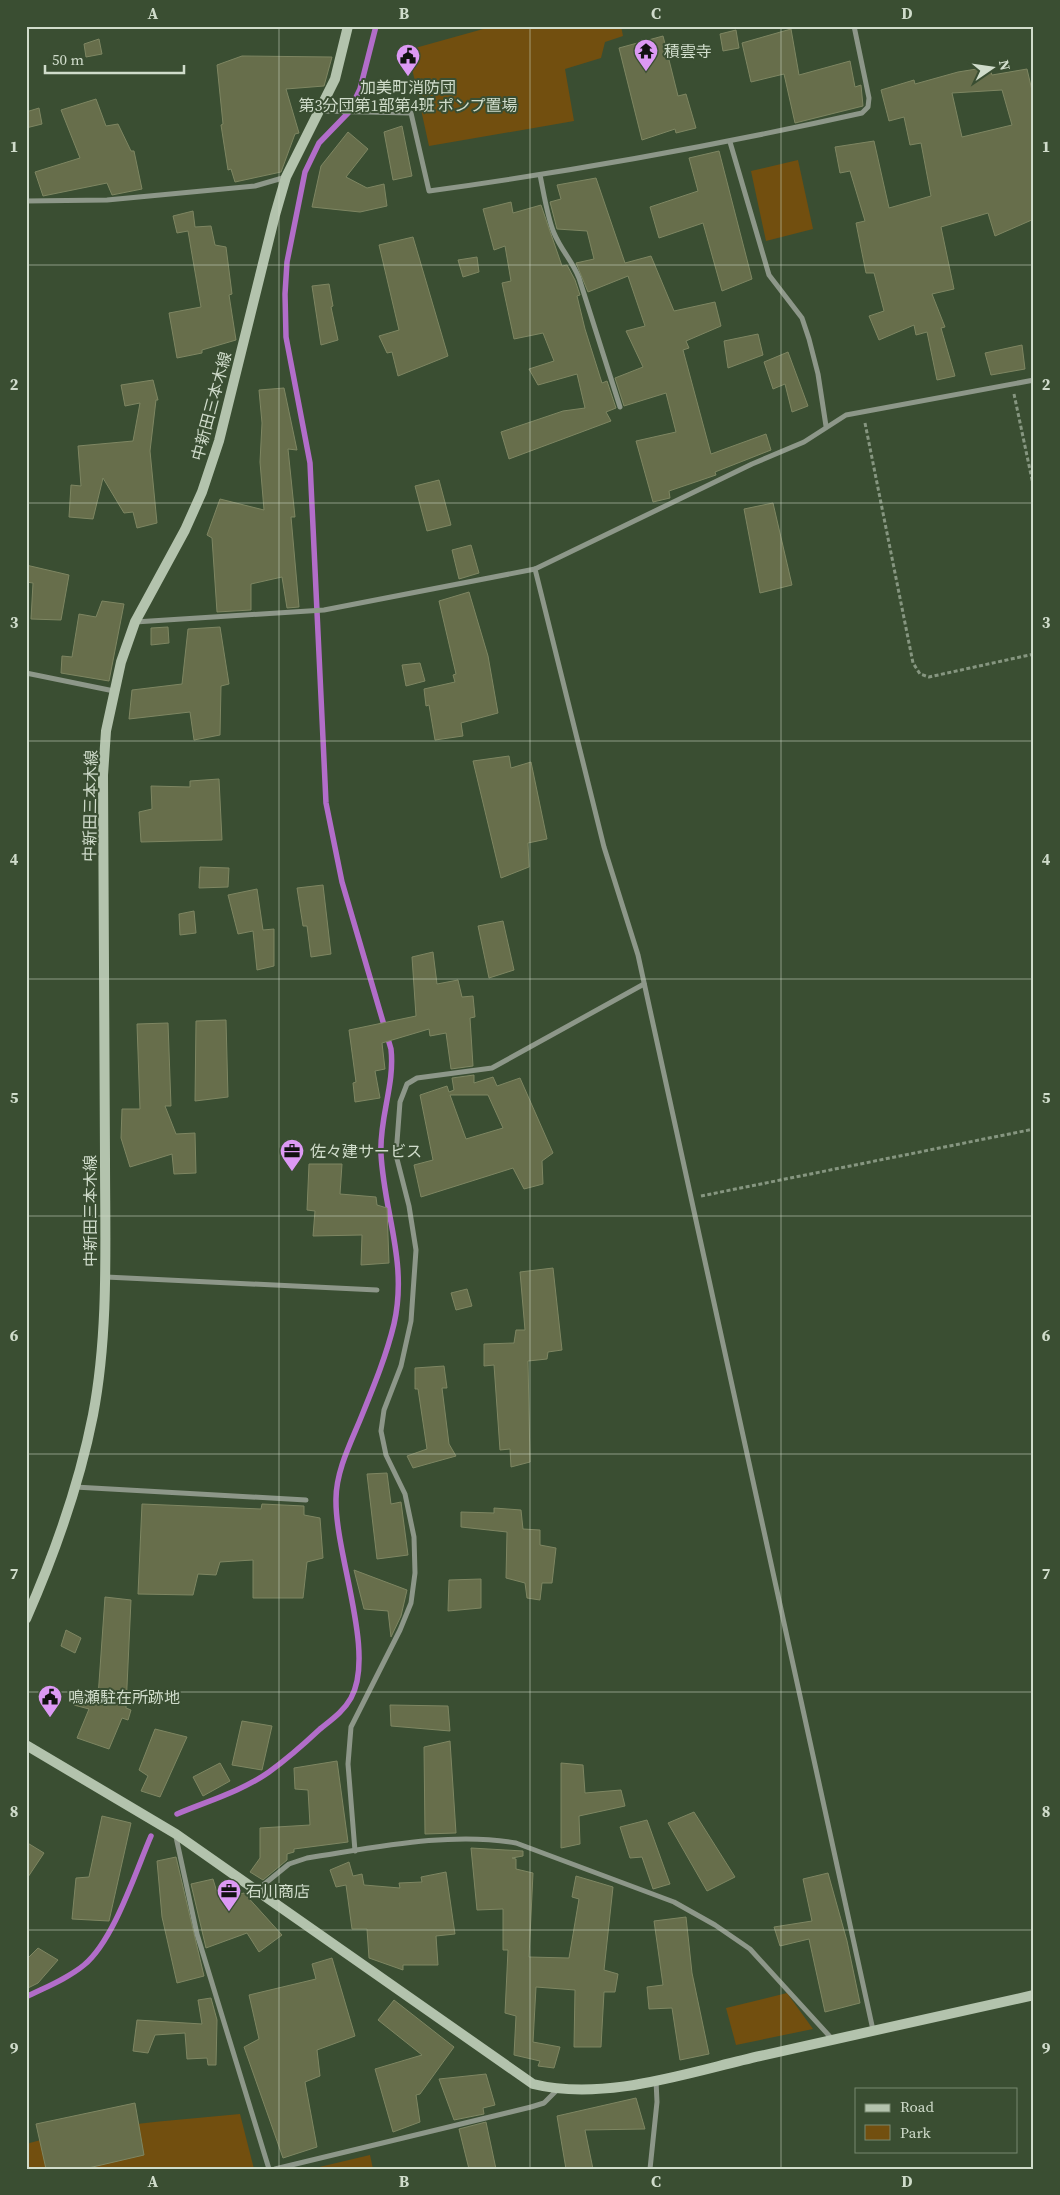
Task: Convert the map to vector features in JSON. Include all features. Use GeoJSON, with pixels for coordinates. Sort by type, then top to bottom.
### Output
{"type":"FeatureCollection","features":[{"type":"Feature","properties":{"kind":"main road","name":"中新田三本木線"},"geometry":{"type":"LineString","coordinates":[[26,1619],[53,1557],[75,1487],[93,1415],[100,1362],[105,1277],[103,775],[106,730],[121,662],[135,622],[185,530],[202,492],[219,441],[286,177],[335,79],[348,26]]}},
{"type":"Feature","properties":{"kind":"main road"},"geometry":{"type":"LineString","coordinates":[[26,1745],[176,1834],[533,2084],[557,2090],[587,2091],[656,2080],[1034,1995]]}},
{"type":"Feature","properties":{"kind":"street"},"geometry":{"type":"LineString","coordinates":[[319,111],[411,113],[429,191],[540,176],[730,142],[862,114],[868,107],[870,98],[854,26]]}},
{"type":"Feature","properties":{"kind":"street"},"geometry":{"type":"LineString","coordinates":[[730,142],[769,276],[802,318],[818,374],[826,426]]}},
{"type":"Feature","properties":{"kind":"street"},"geometry":{"type":"LineString","coordinates":[[540,176],[553,231],[559,244],[573,262],[620,407]]}},
{"type":"Feature","properties":{"kind":"street"},"geometry":{"type":"LineString","coordinates":[[26,201],[117,199],[255,186],[286,177]]}},
{"type":"Feature","properties":{"kind":"street"},"geometry":{"type":"LineString","coordinates":[[135,622],[324,610],[535,569],[752,464],[804,442],[846,414],[1034,380]]}},
{"type":"Feature","properties":{"kind":"street"},"geometry":{"type":"LineString","coordinates":[[535,569],[604,847],[644,984],[873,2030]]}},
{"type":"Feature","properties":{"kind":"street"},"geometry":{"type":"LineString","coordinates":[[26,672],[114,692]]}},
{"type":"Feature","properties":{"kind":"street"},"geometry":{"type":"LineString","coordinates":[[355,1851],[348,1764],[351,1727],[400,1630],[411,1603],[415,1573],[414,1537],[405,1494],[386,1455],[381,1432],[384,1410],[401,1366],[411,1322],[416,1250],[409,1206],[396,1155],[400,1102],[407,1084],[417,1078],[492,1068],[644,984]]}},
{"type":"Feature","properties":{"kind":"street"},"geometry":{"type":"LineString","coordinates":[[105,1277],[377,1290]]}},
{"type":"Feature","properties":{"kind":"street"},"geometry":{"type":"LineString","coordinates":[[75,1487],[306,1500]]}},
{"type":"Feature","properties":{"kind":"street"},"geometry":{"type":"LineString","coordinates":[[176,1834],[197,1934],[269,2169]]}},
{"type":"Feature","properties":{"kind":"street"},"geometry":{"type":"LineString","coordinates":[[257,1890],[289,1864],[307,1858],[458,1838],[491,1838],[516,1842],[674,1902],[715,1925],[750,1949],[833,2040]]}},
{"type":"Feature","properties":{"kind":"street"},"geometry":{"type":"LineString","coordinates":[[650,2169],[657,2102],[656,2080]]}},
{"type":"Feature","properties":{"kind":"street"},"geometry":{"type":"LineString","coordinates":[[274,2169],[531,2107],[544,2103],[557,2090]]}},
{"type":"Feature","properties":{"kind":"path"},"geometry":{"type":"LineString","coordinates":[[1012,384],[1034,489]]}},
{"type":"Feature","properties":{"kind":"path"},"geometry":{"type":"LineString","coordinates":[[863,410],[913,663],[920,674],[929,677],[1034,654]]}},
{"type":"Feature","properties":{"kind":"path"},"geometry":{"type":"LineString","coordinates":[[691,1198],[1034,1128]]}},
{"type":"Feature","properties":{"kind":"green space"},"geometry":{"type":"Polygon","coordinates":[[[494,26],[621,26],[623,36],[605,42],[601,58],[565,69],[574,121],[429,146],[408,50],[494,26]]]}},
{"type":"Feature","properties":{"kind":"green space"},"geometry":{"type":"Polygon","coordinates":[[[798,160],[813,229],[766,241],[751,171],[798,160]]]}},
{"type":"Feature","properties":{"kind":"green space"},"geometry":{"type":"Polygon","coordinates":[[[787,1993],[813,2029],[736,2045],[726,2008],[787,1993]]]}},
{"type":"Feature","properties":{"kind":"green space"},"geometry":{"type":"Polygon","coordinates":[[[240,2114],[254,2169],[26,2169],[26,2144],[105,2128],[240,2114]]]}},
{"type":"Feature","properties":{"kind":"green space"},"geometry":{"type":"Polygon","coordinates":[[[370,2155],[373,2169],[311,2169],[370,2155]]]}},
{"type":"Feature","properties":{"kind":"building"},"geometry":{"type":"Polygon","coordinates":[[[791,29],[799,75],[850,61],[855,87],[861,85],[863,106],[795,123],[784,74],[751,82],[742,43],[791,29]]]}},
{"type":"Feature","properties":{"kind":"building"},"geometry":{"type":"Polygon","coordinates":[[[736,30],[739,48],[723,51],[720,34],[736,30]]]}},
{"type":"Feature","properties":{"kind":"building"},"geometry":{"type":"Polygon","coordinates":[[[663,36],[678,96],[686,94],[696,128],[676,133],[675,129],[642,140],[619,48],[663,36]]]}},
{"type":"Feature","properties":{"kind":"building"},"geometry":{"type":"Polygon","coordinates":[[[99,39],[102,54],[86,57],[84,44],[99,39]]]}},
{"type":"Feature","properties":{"kind":"building"},"geometry":{"type":"Polygon","coordinates":[[[242,56],[332,57],[324,86],[286,89],[299,133],[295,134],[281,172],[235,182],[231,169],[228,170],[221,125],[223,124],[217,65],[242,56]]]}},
{"type":"Feature","properties":{"kind":"building"},"geometry":{"type":"Polygon","coordinates":[[[989,67],[992,75],[1027,69],[1034,99],[1034,219],[995,236],[988,213],[941,227],[954,289],[932,294],[945,327],[941,328],[955,376],[937,380],[927,332],[916,335],[914,325],[879,340],[869,316],[884,311],[874,273],[866,273],[856,223],[865,221],[850,171],[840,173],[835,147],[874,141],[889,208],[931,196],[921,143],[910,145],[904,117],[889,121],[881,90],[914,80],[915,84],[958,72],[989,67]],[[1002,90],[952,93],[962,137],[1012,125],[1002,90]]]}},
{"type":"Feature","properties":{"kind":"building"},"geometry":{"type":"Polygon","coordinates":[[[96,99],[106,126],[118,124],[131,151],[134,151],[142,189],[112,195],[107,183],[43,196],[35,172],[80,158],[61,110],[96,99]]]}},
{"type":"Feature","properties":{"kind":"building"},"geometry":{"type":"Polygon","coordinates":[[[39,108],[42,124],[26,128],[26,112],[39,108]]]}},
{"type":"Feature","properties":{"kind":"building"},"geometry":{"type":"Polygon","coordinates":[[[402,126],[412,176],[393,180],[384,132],[402,126]]]}},
{"type":"Feature","properties":{"kind":"building"},"geometry":{"type":"Polygon","coordinates":[[[348,132],[368,149],[346,177],[367,188],[384,184],[387,206],[360,212],[312,207],[321,166],[348,132]]]}},
{"type":"Feature","properties":{"kind":"building"},"geometry":{"type":"Polygon","coordinates":[[[719,151],[752,279],[722,291],[703,223],[659,238],[650,207],[698,191],[689,158],[719,151]]]}},
{"type":"Feature","properties":{"kind":"building"},"geometry":{"type":"Polygon","coordinates":[[[596,178],[625,263],[651,256],[674,311],[715,302],[721,326],[686,341],[689,348],[683,350],[711,454],[766,434],[771,450],[715,472],[716,475],[669,491],[670,498],[653,502],[636,441],[676,432],[666,393],[624,406],[615,378],[643,367],[626,331],[645,326],[628,276],[588,292],[576,263],[594,259],[587,231],[557,229],[550,202],[561,199],[557,185],[596,178]]]}},
{"type":"Feature","properties":{"kind":"building"},"geometry":{"type":"Polygon","coordinates":[[[511,202],[513,213],[541,205],[562,266],[567,265],[575,280],[580,295],[577,296],[585,329],[602,383],[607,381],[616,408],[606,412],[611,421],[509,459],[501,432],[563,411],[585,408],[577,374],[538,385],[529,369],[554,361],[543,333],[514,339],[502,283],[511,281],[505,246],[494,250],[483,209],[511,202]]]}},
{"type":"Feature","properties":{"kind":"building"},"geometry":{"type":"Polygon","coordinates":[[[193,211],[195,227],[211,226],[215,245],[226,247],[232,294],[229,295],[236,340],[202,350],[202,353],[177,358],[169,313],[201,307],[188,231],[177,233],[173,216],[193,211]]]}},
{"type":"Feature","properties":{"kind":"building"},"geometry":{"type":"Polygon","coordinates":[[[413,237],[448,356],[398,376],[392,352],[387,353],[379,336],[399,330],[379,245],[413,237]]]}},
{"type":"Feature","properties":{"kind":"building"},"geometry":{"type":"Polygon","coordinates":[[[477,257],[479,272],[463,277],[458,260],[477,257]]]}},
{"type":"Feature","properties":{"kind":"building"},"geometry":{"type":"Polygon","coordinates":[[[329,284],[333,306],[331,307],[338,340],[321,345],[312,286],[329,284]]]}},
{"type":"Feature","properties":{"kind":"building"},"geometry":{"type":"Polygon","coordinates":[[[758,334],[763,355],[728,368],[724,341],[758,334]]]}},
{"type":"Feature","properties":{"kind":"building"},"geometry":{"type":"Polygon","coordinates":[[[1022,345],[1025,369],[991,375],[985,353],[1022,345]]]}},
{"type":"Feature","properties":{"kind":"building"},"geometry":{"type":"Polygon","coordinates":[[[788,352],[808,406],[792,412],[785,384],[773,389],[764,362],[788,352]]]}},
{"type":"Feature","properties":{"kind":"building"},"geometry":{"type":"Polygon","coordinates":[[[153,380],[158,400],[156,400],[150,451],[157,523],[137,528],[133,512],[124,513],[103,478],[93,519],[69,517],[71,485],[81,486],[78,446],[133,441],[140,403],[125,406],[121,385],[153,380]]]}},
{"type":"Feature","properties":{"kind":"building"},"geometry":{"type":"Polygon","coordinates":[[[284,388],[297,450],[288,449],[295,517],[291,517],[299,607],[287,608],[282,577],[251,584],[251,610],[217,612],[212,538],[207,535],[220,499],[264,510],[260,462],[262,423],[259,390],[284,388]]]}},
{"type":"Feature","properties":{"kind":"building"},"geometry":{"type":"Polygon","coordinates":[[[439,480],[451,525],[427,531],[415,486],[439,480]]]}},
{"type":"Feature","properties":{"kind":"building"},"geometry":{"type":"Polygon","coordinates":[[[773,503],[792,585],[760,593],[744,509],[773,503]]]}},
{"type":"Feature","properties":{"kind":"building"},"geometry":{"type":"Polygon","coordinates":[[[471,545],[479,573],[459,579],[452,550],[471,545]]]}},
{"type":"Feature","properties":{"kind":"building"},"geometry":{"type":"Polygon","coordinates":[[[26,565],[69,575],[61,620],[31,619],[33,583],[26,582],[26,565]]]}},
{"type":"Feature","properties":{"kind":"building"},"geometry":{"type":"Polygon","coordinates":[[[469,592],[488,656],[498,713],[461,723],[463,736],[435,740],[429,705],[426,706],[424,689],[455,682],[453,675],[456,674],[439,601],[469,592]]]}},
{"type":"Feature","properties":{"kind":"building"},"geometry":{"type":"Polygon","coordinates":[[[102,601],[124,604],[109,681],[61,673],[62,656],[72,657],[79,614],[96,617],[102,601]]]}},
{"type":"Feature","properties":{"kind":"building"},"geometry":{"type":"Polygon","coordinates":[[[168,627],[169,643],[151,645],[151,628],[168,627]]]}},
{"type":"Feature","properties":{"kind":"building"},"geometry":{"type":"Polygon","coordinates":[[[220,627],[229,684],[221,686],[220,735],[194,740],[190,712],[129,719],[132,690],[182,684],[188,629],[220,627]]]}},
{"type":"Feature","properties":{"kind":"building"},"geometry":{"type":"Polygon","coordinates":[[[420,663],[425,681],[406,686],[402,665],[420,663]]]}},
{"type":"Feature","properties":{"kind":"building"},"geometry":{"type":"Polygon","coordinates":[[[509,756],[511,768],[531,762],[547,839],[528,843],[529,867],[501,878],[473,761],[509,756]]]}},
{"type":"Feature","properties":{"kind":"building"},"geometry":{"type":"Polygon","coordinates":[[[219,779],[222,840],[141,842],[139,812],[152,809],[151,786],[190,787],[190,781],[219,779]]]}},
{"type":"Feature","properties":{"kind":"building"},"geometry":{"type":"Polygon","coordinates":[[[200,867],[229,868],[228,887],[199,888],[200,867]]]}},
{"type":"Feature","properties":{"kind":"building"},"geometry":{"type":"Polygon","coordinates":[[[323,885],[331,954],[311,957],[307,926],[303,926],[297,888],[323,885]]]}},
{"type":"Feature","properties":{"kind":"building"},"geometry":{"type":"Polygon","coordinates":[[[257,889],[263,930],[274,929],[274,966],[257,970],[253,931],[238,934],[228,895],[257,889]]]}},
{"type":"Feature","properties":{"kind":"building"},"geometry":{"type":"Polygon","coordinates":[[[194,911],[196,933],[180,935],[179,914],[194,911]]]}},
{"type":"Feature","properties":{"kind":"building"},"geometry":{"type":"Polygon","coordinates":[[[503,921],[514,970],[489,978],[478,926],[503,921]]]}},
{"type":"Feature","properties":{"kind":"building"},"geometry":{"type":"Polygon","coordinates":[[[433,952],[437,984],[458,980],[462,997],[473,996],[475,1017],[470,1018],[473,1066],[451,1069],[446,1033],[430,1036],[429,1029],[382,1043],[385,1069],[375,1071],[380,1098],[355,1102],[353,1083],[356,1082],[349,1030],[416,1016],[412,957],[433,952]]]}},
{"type":"Feature","properties":{"kind":"building"},"geometry":{"type":"Polygon","coordinates":[[[226,1020],[228,1097],[195,1101],[196,1021],[226,1020]]]}},
{"type":"Feature","properties":{"kind":"building"},"geometry":{"type":"Polygon","coordinates":[[[168,1023],[171,1106],[165,1106],[176,1134],[195,1133],[196,1173],[174,1174],[172,1154],[130,1167],[121,1138],[122,1109],[140,1109],[137,1024],[168,1023]]]}},
{"type":"Feature","properties":{"kind":"building"},"geometry":{"type":"Polygon","coordinates":[[[474,1075],[474,1083],[493,1077],[497,1086],[520,1078],[553,1153],[542,1161],[543,1184],[524,1189],[513,1168],[421,1197],[414,1165],[433,1160],[420,1095],[447,1086],[449,1092],[454,1090],[452,1078],[474,1075]],[[450,1095],[466,1139],[503,1128],[488,1095],[450,1095]]]}},
{"type":"Feature","properties":{"kind":"building"},"geometry":{"type":"Polygon","coordinates":[[[309,1164],[342,1164],[340,1194],[376,1197],[377,1205],[387,1208],[389,1263],[361,1265],[362,1235],[313,1236],[315,1211],[307,1210],[309,1164]]]}},
{"type":"Feature","properties":{"kind":"building"},"geometry":{"type":"Polygon","coordinates":[[[553,1268],[562,1350],[548,1352],[547,1359],[528,1361],[530,1462],[511,1467],[510,1449],[500,1450],[494,1365],[484,1366],[484,1344],[514,1343],[516,1330],[525,1330],[520,1272],[553,1268]]]}},
{"type":"Feature","properties":{"kind":"building"},"geometry":{"type":"Polygon","coordinates":[[[467,1289],[472,1306],[456,1310],[451,1293],[467,1289]]]}},
{"type":"Feature","properties":{"kind":"building"},"geometry":{"type":"Polygon","coordinates":[[[444,1366],[447,1388],[442,1388],[449,1444],[456,1456],[413,1468],[407,1456],[427,1449],[418,1389],[415,1389],[415,1368],[444,1366]]]}},
{"type":"Feature","properties":{"kind":"building"},"geometry":{"type":"Polygon","coordinates":[[[387,1473],[391,1504],[401,1502],[408,1555],[377,1559],[367,1474],[387,1473]]]}},
{"type":"Feature","properties":{"kind":"building"},"geometry":{"type":"Polygon","coordinates":[[[142,1504],[261,1509],[262,1504],[304,1506],[304,1515],[320,1518],[323,1558],[307,1562],[303,1598],[253,1598],[253,1560],[220,1562],[216,1575],[198,1574],[193,1595],[138,1594],[142,1504]]]}},
{"type":"Feature","properties":{"kind":"building"},"geometry":{"type":"Polygon","coordinates":[[[494,1508],[521,1510],[523,1529],[540,1530],[540,1545],[556,1548],[552,1583],[542,1583],[540,1600],[527,1598],[525,1583],[506,1578],[507,1532],[461,1527],[461,1512],[494,1513],[494,1508]]]}},
{"type":"Feature","properties":{"kind":"building"},"geometry":{"type":"Polygon","coordinates":[[[354,1570],[407,1590],[401,1616],[391,1637],[388,1611],[364,1609],[354,1570]]]}},
{"type":"Feature","properties":{"kind":"building"},"geometry":{"type":"Polygon","coordinates":[[[481,1579],[481,1608],[448,1611],[449,1580],[481,1579]]]}},
{"type":"Feature","properties":{"kind":"building"},"geometry":{"type":"Polygon","coordinates":[[[105,1597],[131,1600],[126,1708],[131,1710],[128,1720],[122,1718],[109,1749],[77,1738],[89,1709],[74,1705],[78,1689],[98,1697],[105,1597]]]}},
{"type":"Feature","properties":{"kind":"building"},"geometry":{"type":"Polygon","coordinates":[[[66,1630],[81,1638],[75,1653],[61,1646],[66,1630]]]}},
{"type":"Feature","properties":{"kind":"building"},"geometry":{"type":"Polygon","coordinates":[[[390,1705],[448,1706],[450,1731],[391,1726],[390,1705]]]}},
{"type":"Feature","properties":{"kind":"building"},"geometry":{"type":"Polygon","coordinates":[[[242,1721],[272,1726],[262,1770],[232,1765],[242,1721]]]}},
{"type":"Feature","properties":{"kind":"building"},"geometry":{"type":"Polygon","coordinates":[[[155,1729],[187,1737],[160,1797],[141,1791],[148,1776],[139,1770],[155,1729]]]}},
{"type":"Feature","properties":{"kind":"building"},"geometry":{"type":"Polygon","coordinates":[[[450,1741],[456,1833],[425,1834],[424,1747],[450,1741]]]}},
{"type":"Feature","properties":{"kind":"building"},"geometry":{"type":"Polygon","coordinates":[[[337,1761],[348,1842],[294,1849],[294,1852],[287,1854],[287,1860],[263,1880],[250,1872],[260,1858],[260,1828],[310,1825],[308,1790],[295,1789],[294,1768],[337,1761]]]}},
{"type":"Feature","properties":{"kind":"building"},"geometry":{"type":"Polygon","coordinates":[[[220,1763],[230,1781],[203,1796],[193,1777],[220,1763]]]}},
{"type":"Feature","properties":{"kind":"building"},"geometry":{"type":"Polygon","coordinates":[[[561,1763],[583,1765],[585,1793],[621,1790],[625,1806],[579,1816],[580,1844],[561,1848],[561,1763]]]}},
{"type":"Feature","properties":{"kind":"building"},"geometry":{"type":"Polygon","coordinates":[[[694,1812],[735,1877],[707,1891],[668,1823],[694,1812]]]}},
{"type":"Feature","properties":{"kind":"building"},"geometry":{"type":"Polygon","coordinates":[[[102,1816],[131,1823],[109,1921],[72,1919],[76,1878],[89,1877],[102,1816]]]}},
{"type":"Feature","properties":{"kind":"building"},"geometry":{"type":"Polygon","coordinates":[[[647,1820],[670,1884],[653,1889],[642,1857],[630,1858],[620,1827],[647,1820]]]}},
{"type":"Feature","properties":{"kind":"building"},"geometry":{"type":"Polygon","coordinates":[[[26,1842],[44,1853],[26,1880],[26,1842]]]}},
{"type":"Feature","properties":{"kind":"building"},"geometry":{"type":"Polygon","coordinates":[[[471,1848],[523,1851],[523,1856],[512,1858],[516,1859],[516,1869],[533,1873],[529,1957],[569,1958],[579,1899],[572,1897],[576,1876],[613,1887],[604,1970],[618,1974],[615,1992],[604,1992],[601,2047],[574,2047],[575,1990],[536,1987],[533,2042],[560,2047],[554,2068],[538,2066],[540,2061],[514,2055],[516,2016],[505,2013],[508,1950],[503,1950],[503,1909],[477,1910],[471,1848]]]}},
{"type":"Feature","properties":{"kind":"building"},"geometry":{"type":"Polygon","coordinates":[[[176,1857],[204,1976],[177,1983],[162,1917],[157,1861],[176,1857]]]}},
{"type":"Feature","properties":{"kind":"building"},"geometry":{"type":"Polygon","coordinates":[[[349,1862],[353,1876],[362,1874],[364,1885],[400,1888],[399,1883],[422,1882],[421,1877],[446,1872],[455,1934],[436,1936],[438,1965],[403,1965],[403,1970],[369,1958],[367,1929],[352,1929],[346,1885],[336,1887],[330,1870],[349,1862]]]}},
{"type":"Feature","properties":{"kind":"building"},"geometry":{"type":"Polygon","coordinates":[[[828,1873],[847,1941],[860,2003],[825,2012],[809,1939],[780,1946],[774,1927],[812,1921],[803,1879],[828,1873]]]}},
{"type":"Feature","properties":{"kind":"building"},"geometry":{"type":"Polygon","coordinates":[[[213,1879],[219,1899],[244,1893],[282,1935],[259,1952],[247,1933],[206,1948],[191,1884],[213,1879]]]}},
{"type":"Feature","properties":{"kind":"building"},"geometry":{"type":"Polygon","coordinates":[[[686,1917],[692,1973],[709,2054],[680,2060],[672,2008],[649,2009],[647,1987],[663,1985],[654,1921],[686,1917]]]}},
{"type":"Feature","properties":{"kind":"building"},"geometry":{"type":"Polygon","coordinates":[[[38,1948],[58,1960],[38,1983],[26,1989],[26,1960],[38,1948]]]}},
{"type":"Feature","properties":{"kind":"building"},"geometry":{"type":"Polygon","coordinates":[[[332,1958],[355,2036],[317,2050],[320,2076],[305,2082],[317,2147],[283,2158],[244,2047],[259,2039],[249,1995],[316,1979],[312,1964],[332,1958]]]}},
{"type":"Feature","properties":{"kind":"building"},"geometry":{"type":"Polygon","coordinates":[[[211,1998],[217,2020],[216,2065],[208,2065],[207,2058],[187,2059],[185,2033],[155,2035],[148,2053],[133,2051],[137,2020],[202,2024],[198,2000],[211,1998]]]}},
{"type":"Feature","properties":{"kind":"building"},"geometry":{"type":"Polygon","coordinates":[[[394,2000],[454,2047],[420,2094],[416,2095],[420,2122],[393,2132],[375,2069],[422,2055],[378,2020],[394,2000]]]}},
{"type":"Feature","properties":{"kind":"building"},"geometry":{"type":"Polygon","coordinates":[[[486,2074],[495,2105],[483,2108],[484,2114],[454,2120],[439,2079],[486,2074]]]}},
{"type":"Feature","properties":{"kind":"building"},"geometry":{"type":"Polygon","coordinates":[[[636,2098],[645,2129],[585,2130],[593,2169],[566,2169],[557,2116],[636,2098]]]}},
{"type":"Feature","properties":{"kind":"building"},"geometry":{"type":"Polygon","coordinates":[[[135,2103],[144,2155],[84,2169],[46,2169],[36,2124],[135,2103]]]}},
{"type":"Feature","properties":{"kind":"building"},"geometry":{"type":"Polygon","coordinates":[[[486,2122],[496,2169],[469,2169],[459,2129],[486,2122]]]}},
{"type":"Feature","properties":{"kind":"waterway"},"geometry":{"type":"LineString","coordinates":[[177,1814],[236,1790],[259,1779],[276,1767],[341,1711],[351,1698],[357,1679],[359,1656],[357,1630],[341,1547],[336,1499],[341,1468],[383,1360],[391,1336],[398,1301],[397,1259],[386,1197],[381,1154],[382,1127],[392,1062],[391,1049],[342,882],[326,803],[310,463],[286,337],[285,294],[287,262],[305,172],[319,143],[349,112],[360,89],[376,26]]}},
{"type":"Feature","properties":{"kind":"waterway"},"geometry":{"type":"LineString","coordinates":[[26,1997],[71,1974],[95,1954],[105,1940],[123,1905],[151,1836]]}},
{"type":"Feature","properties":{"kind":"place","name":"積雲寺"},"geometry":{"type":"Point","coordinates":[646,72]}},
{"type":"Feature","properties":{"kind":"place","name":"加美町消防団 第3分団第1部第4班 ポンプ置場"},"geometry":{"type":"Point","coordinates":[408,77]}},
{"type":"Feature","properties":{"kind":"place","name":"佐々建サービス"},"geometry":{"type":"Point","coordinates":[292,1172]}},
{"type":"Feature","properties":{"kind":"place","name":"鳴瀬駐在所跡地"},"geometry":{"type":"Point","coordinates":[50,1718]}},
{"type":"Feature","properties":{"kind":"place","name":"石川商店"},"geometry":{"type":"Point","coordinates":[229,1912]}}]}
